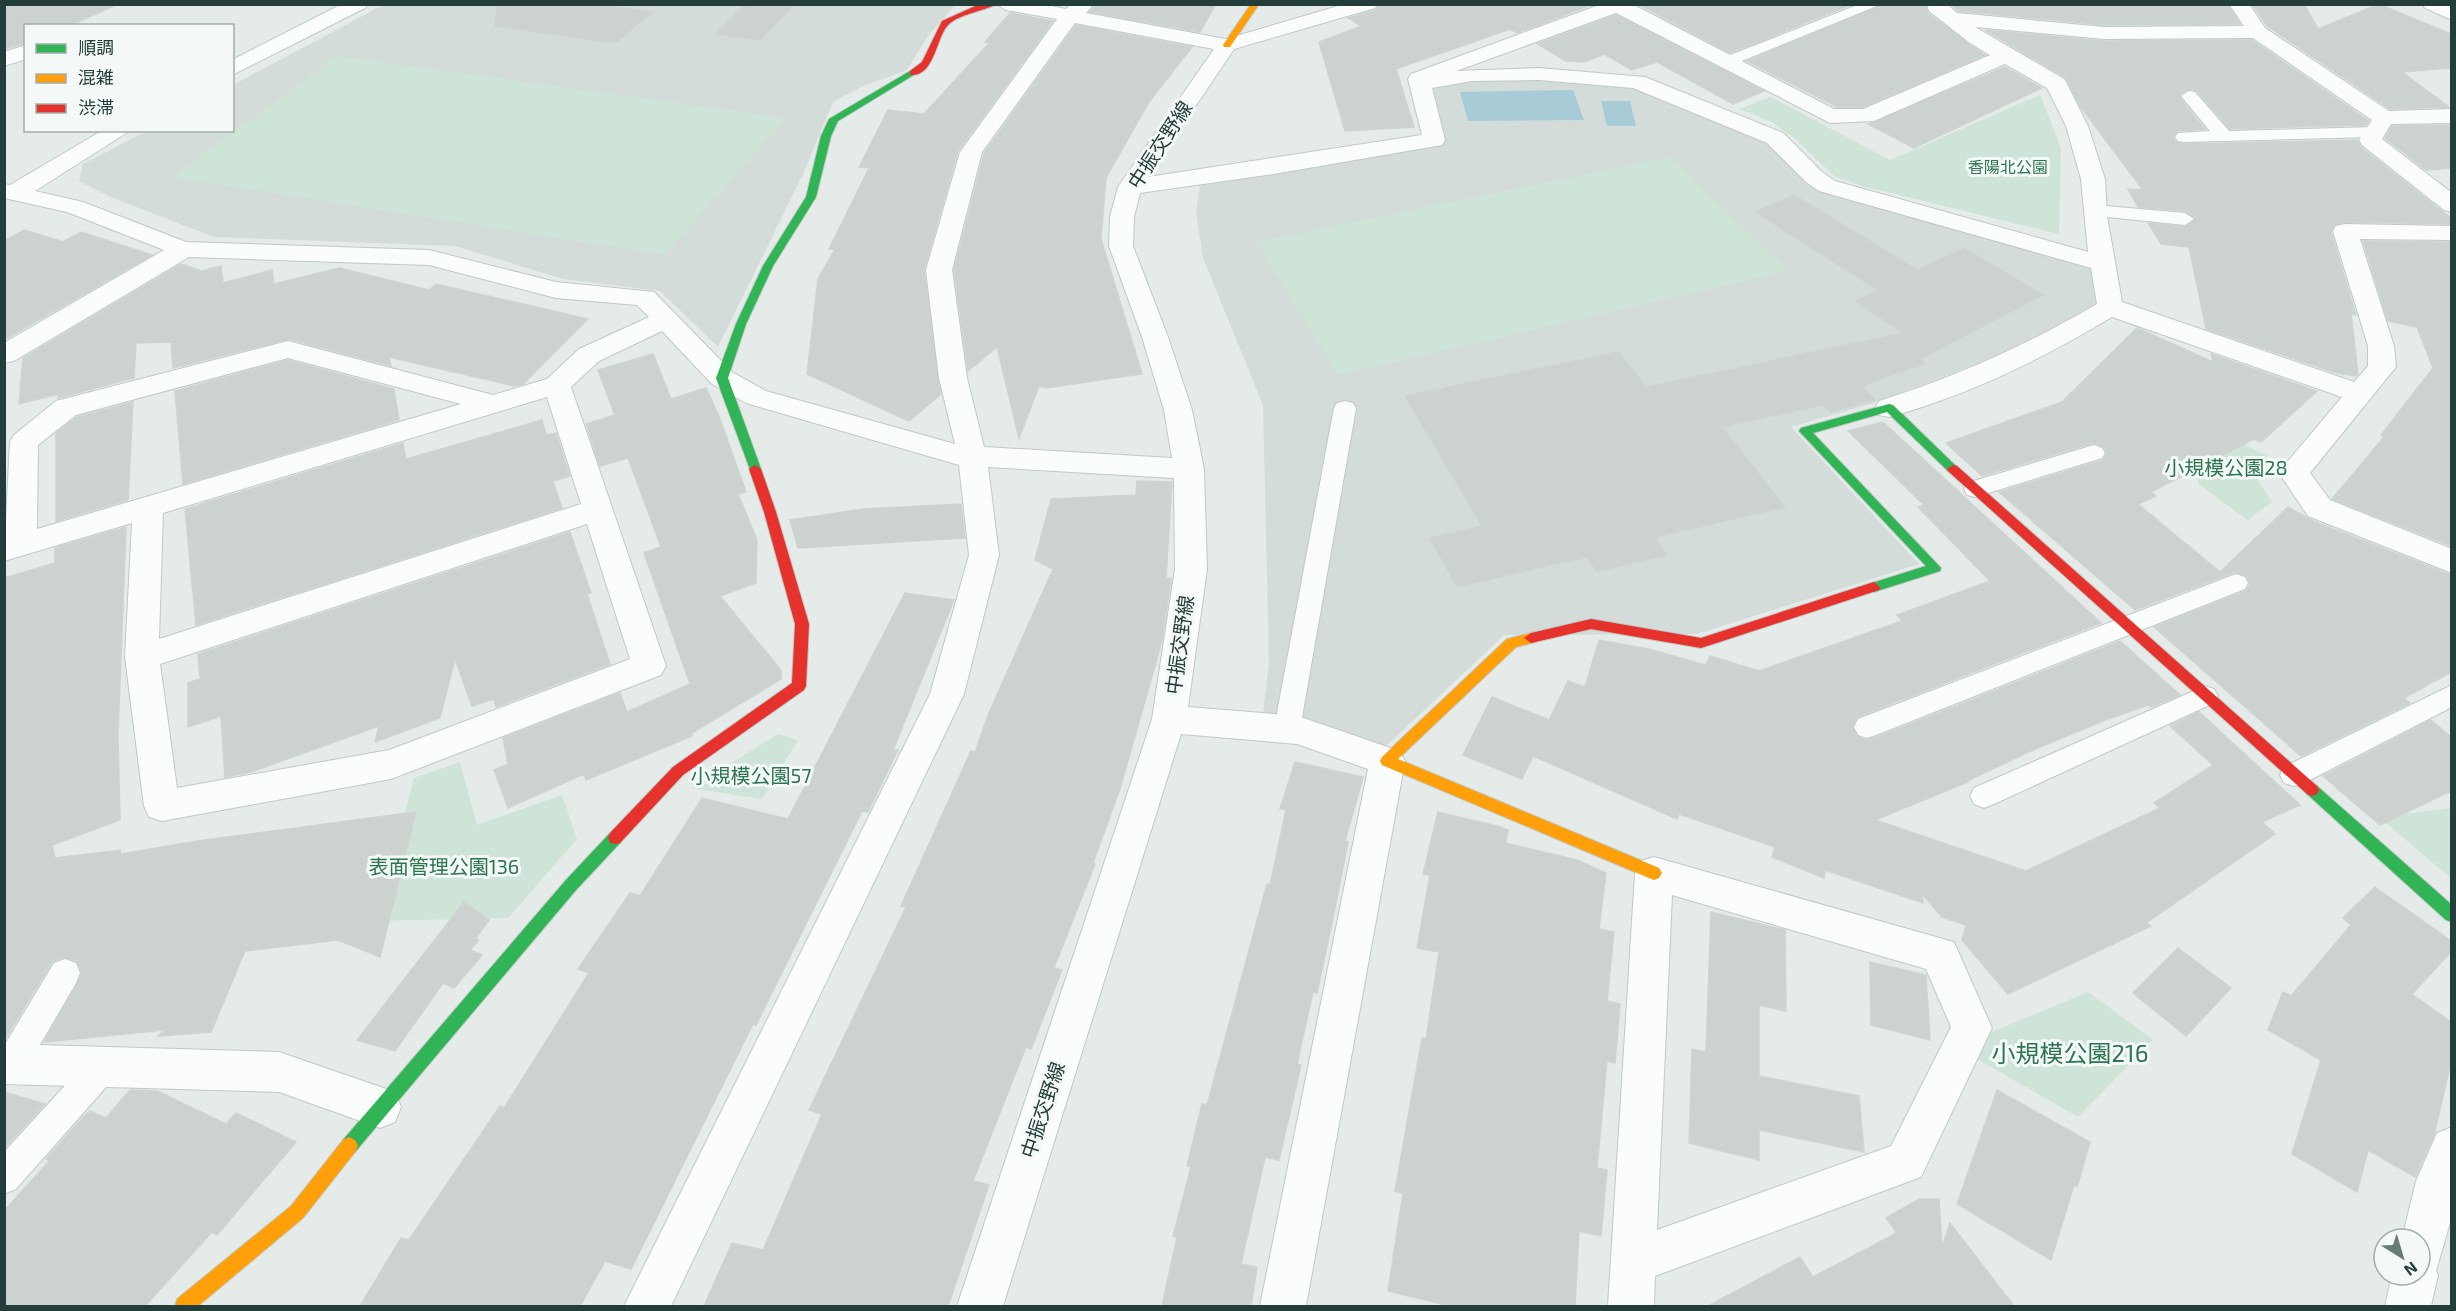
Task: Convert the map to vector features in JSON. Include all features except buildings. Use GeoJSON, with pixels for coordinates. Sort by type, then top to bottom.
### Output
{"type":"FeatureCollection","features":[{"type":"Feature","properties":{"kind":"street"},"geometry":{"type":"LineString","coordinates":[[234,68],[358,4]]}},
{"type":"Feature","properties":{"kind":"street"},"geometry":{"type":"LineString","coordinates":[[184,1306],[297,1212],[380,1107],[571,885],[678,771],[799,686],[802,624],[770,512],[722,378],[741,324],[768,266],[811,197],[826,136],[834,119],[905,79],[926,63],[945,23],[975,8],[993,4]]}},
{"type":"Feature","properties":{"kind":"street"},"geometry":{"type":"LineString","coordinates":[[1006,4],[1077,11],[1227,45],[1368,4]]}},
{"type":"Feature","properties":{"kind":"street","name":"中振交野線"},"geometry":{"type":"LineString","coordinates":[[980,1306],[1169,719],[1191,569],[1189,469],[1178,410],[1155,337],[1120,246],[1122,217],[1130,187],[1255,4]]}},
{"type":"Feature","properties":{"kind":"street"},"geometry":{"type":"LineString","coordinates":[[2240,4],[2258,32],[2380,125],[2451,116]]}},
{"type":"Feature","properties":{"kind":"street"},"geometry":{"type":"LineString","coordinates":[[2432,4],[2451,14]]}},
{"type":"Feature","properties":{"kind":"street"},"geometry":{"type":"LineString","coordinates":[[1130,187],[1274,167],[1434,140],[1419,79],[1475,56],[1618,5],[1830,116],[1866,116],[2008,55]]}},
{"type":"Feature","properties":{"kind":"street"},"geometry":{"type":"LineString","coordinates":[[647,1306],[947,694],[984,555],[972,456],[952,378],[939,270],[971,152],[1077,11]]}},
{"type":"Feature","properties":{"kind":"street"},"geometry":{"type":"LineString","coordinates":[[1944,12],[2104,33],[2258,32]]}},
{"type":"Feature","properties":{"kind":"street"},"geometry":{"type":"LineString","coordinates":[[1944,12],[1977,39],[2056,84],[2077,126],[2093,178],[2095,211],[2110,307]]}},
{"type":"Feature","properties":{"kind":"street"},"geometry":{"type":"LineString","coordinates":[[2128,14],[2138,31]]}},
{"type":"Feature","properties":{"kind":"street"},"geometry":{"type":"LineString","coordinates":[[4,36],[24,43]]}},
{"type":"Feature","properties":{"kind":"street"},"geometry":{"type":"LineString","coordinates":[[4,60],[24,52]]}},
{"type":"Feature","properties":{"kind":"street"},"geometry":{"type":"LineString","coordinates":[[1421,84],[1483,75],[1539,74],[1637,82],[1775,138],[1814,177],[1837,189],[2104,264]]}},
{"type":"Feature","properties":{"kind":"street"},"geometry":{"type":"LineString","coordinates":[[2380,125],[2370,140],[2451,205]]}},
{"type":"Feature","properties":{"kind":"street"},"geometry":{"type":"LineString","coordinates":[[9,192],[116,132]]}},
{"type":"Feature","properties":{"kind":"street"},"geometry":{"type":"LineString","coordinates":[[9,192],[75,207],[139,234],[184,249],[429,258],[556,290],[645,298],[722,378],[756,397],[957,455],[1189,469]]}},
{"type":"Feature","properties":{"kind":"street"},"geometry":{"type":"LineString","coordinates":[[2451,233],[2345,231],[2381,346],[2382,367],[2294,473],[2319,508],[2451,562]]}},
{"type":"Feature","properties":{"kind":"street"},"geometry":{"type":"LineString","coordinates":[[4,355],[184,249]]}},
{"type":"Feature","properties":{"kind":"street"},"geometry":{"type":"LineString","coordinates":[[1283,1306],[1387,761],[1512,643],[1592,624],[1701,643],[1935,568],[1804,431],[1889,408],[1961,384],[2042,347],[2110,307],[2361,394]]}},
{"type":"Feature","properties":{"kind":"street"},"geometry":{"type":"LineString","coordinates":[[490,404],[288,349],[66,408],[24,442],[13,547],[148,509],[557,385],[589,355],[666,319]]}},
{"type":"Feature","properties":{"kind":"street"},"geometry":{"type":"LineString","coordinates":[[148,509],[142,657],[162,806],[392,764],[649,666],[596,510],[557,385]]}},
{"type":"Feature","properties":{"kind":"street"},"geometry":{"type":"LineString","coordinates":[[1889,408],[2126,625],[2451,915]]}},
{"type":"Feature","properties":{"kind":"street"},"geometry":{"type":"LineString","coordinates":[[142,657],[596,510]]}},
{"type":"Feature","properties":{"kind":"street"},"geometry":{"type":"LineString","coordinates":[[1169,719],[1298,730],[1387,761],[1654,873],[1940,955],[1972,1028],[1906,1162],[1634,1261]]}},
{"type":"Feature","properties":{"kind":"street"},"geometry":{"type":"LineString","coordinates":[[1631,1306],[1654,873]]}},
{"type":"Feature","properties":{"kind":"street"},"geometry":{"type":"LineString","coordinates":[[8,1064],[279,1072],[380,1107]]}},
{"type":"Feature","properties":{"kind":"street"},"geometry":{"type":"LineString","coordinates":[[2427,1227],[2438,1181],[2451,1148]]}},
{"type":"Feature","properties":{"kind":"street"},"geometry":{"type":"LineString","coordinates":[[2408,1306],[2412,1287]]}},
{"type":"Feature","properties":{"kind":"lane"},"geometry":{"type":"LineString","coordinates":[[1726,62],[1875,4]]}},
{"type":"Feature","properties":{"kind":"lane"},"geometry":{"type":"LineString","coordinates":[[2189,96],[2224,136]]}},
{"type":"Feature","properties":{"kind":"lane"},"geometry":{"type":"LineString","coordinates":[[2184,137],[2380,125]]}},
{"type":"Feature","properties":{"kind":"lane"},"geometry":{"type":"LineString","coordinates":[[2095,211],[2185,219]]}},
{"type":"Feature","properties":{"kind":"lane"},"geometry":{"type":"LineString","coordinates":[[1287,729],[1345,408]]}},
{"type":"Feature","properties":{"kind":"lane"},"geometry":{"type":"LineString","coordinates":[[1976,489],[2094,453]]}},
{"type":"Feature","properties":{"kind":"lane"},"geometry":{"type":"LineString","coordinates":[[1867,727],[2236,583]]}},
{"type":"Feature","properties":{"kind":"lane"},"geometry":{"type":"LineString","coordinates":[[2294,775],[2451,695]]}},
{"type":"Feature","properties":{"kind":"lane"},"geometry":{"type":"LineString","coordinates":[[1984,796],[2205,696]]}},
{"type":"Feature","properties":{"kind":"lane"},"geometry":{"type":"LineString","coordinates":[[8,1064],[65,973]]}},
{"type":"Feature","properties":{"kind":"lane"},"geometry":{"type":"LineString","coordinates":[[4,1177],[104,1066]]}},
{"type":"Feature","properties":{"kind":"shaded area"},"geometry":{"type":"Polygon","coordinates":[[[383,5],[955,5],[928,36],[907,70],[863,86],[833,102],[804,172],[718,347],[660,291],[563,279],[455,246],[214,237],[113,198],[79,181],[83,164],[145,132],[234,132],[234,84],[383,5]]]}},
{"type":"Feature","properties":{"kind":"shaded area"},"geometry":{"type":"Polygon","coordinates":[[[1473,77],[1614,81],[1758,132],[1810,178],[2094,264],[2099,303],[2034,342],[1874,403],[1791,427],[1919,564],[1697,634],[1504,635],[1381,751],[1262,721],[1269,663],[1263,405],[1203,258],[1196,212],[1201,180],[1438,142],[1426,86],[1473,77]]]}},
{"type":"Feature","properties":{"kind":"green space"},"geometry":{"type":"Polygon","coordinates":[[[338,56],[786,118],[665,255],[172,177],[338,56]]]}},
{"type":"Feature","properties":{"kind":"green space","name":"香陽北公園"},"geometry":{"type":"Polygon","coordinates":[[[2040,95],[2061,148],[2059,234],[1862,186],[1834,176],[1798,141],[1772,122],[1739,109],[1771,97],[1890,160],[2040,95]]]}},
{"type":"Feature","properties":{"kind":"green space"},"geometry":{"type":"Polygon","coordinates":[[[1671,157],[1788,271],[1338,375],[1256,242],[1671,157]]]}},
{"type":"Feature","properties":{"kind":"green space","name":"小規模公園28"},"geometry":{"type":"Polygon","coordinates":[[[2168,405],[2267,456],[2254,474],[2272,502],[2248,520],[2198,484],[2198,461],[2168,405]]]}},
{"type":"Feature","properties":{"kind":"green space","name":"小規模公園57"},"geometry":{"type":"Polygon","coordinates":[[[778,734],[798,740],[762,799],[691,788],[778,734]]]}},
{"type":"Feature","properties":{"kind":"green space","name":"表面管理公園136"},"geometry":{"type":"Polygon","coordinates":[[[460,762],[477,825],[562,795],[577,839],[508,918],[376,921],[414,778],[460,762]]]}},
{"type":"Feature","properties":{"kind":"green space"},"geometry":{"type":"Polygon","coordinates":[[[2451,808],[2451,878],[2379,817],[2451,808]]]}},
{"type":"Feature","properties":{"kind":"green space","name":"小規模公園216"},"geometry":{"type":"Polygon","coordinates":[[[2088,992],[2153,1040],[2078,1117],[1977,1059],[1987,1034],[2088,992]]]}},
{"type":"Feature","properties":{"kind":"water"},"geometry":{"type":"Polygon","coordinates":[[[1573,90],[1584,120],[1468,121],[1460,92],[1573,90]]]}},
{"type":"Feature","properties":{"kind":"water"},"geometry":{"type":"Polygon","coordinates":[[[1601,101],[1630,101],[1636,126],[1607,126],[1601,101]]]}},
{"type":"Feature","properties":{"kind":"traffic: fast"},"geometry":{"type":"LineString","coordinates":[[755,469],[722,378],[741,324],[768,266],[811,197],[826,136],[834,119],[913,73]]}},
{"type":"Feature","properties":{"kind":"traffic: fast"},"geometry":{"type":"LineString","coordinates":[[1874,587],[1935,568],[1805,431],[1889,408],[1953,469]]}},
{"type":"Feature","properties":{"kind":"traffic: fast"},"geometry":{"type":"LineString","coordinates":[[2312,790],[2452,915]]}},
{"type":"Feature","properties":{"kind":"traffic: fast"},"geometry":{"type":"LineString","coordinates":[[349,1146],[571,885],[615,838]]}},
{"type":"Feature","properties":{"kind":"traffic: slow"},"geometry":{"type":"LineString","coordinates":[[1227,45],[1255,4]]}},
{"type":"Feature","properties":{"kind":"traffic: slow"},"geometry":{"type":"LineString","coordinates":[[1531,638],[1512,643],[1387,761],[1654,873]]}},
{"type":"Feature","properties":{"kind":"traffic: slow"},"geometry":{"type":"LineString","coordinates":[[184,1306],[297,1212],[349,1146]]}},
{"type":"Feature","properties":{"kind":"traffic: jam"},"geometry":{"type":"LineString","coordinates":[[913,73],[926,63],[945,23],[975,8],[993,4]]}},
{"type":"Feature","properties":{"kind":"traffic: jam"},"geometry":{"type":"LineString","coordinates":[[615,838],[678,771],[799,686],[802,624],[770,512],[755,469]]}},
{"type":"Feature","properties":{"kind":"traffic: jam"},"geometry":{"type":"LineString","coordinates":[[1953,469],[2312,790]]}},
{"type":"Feature","properties":{"kind":"traffic: jam"},"geometry":{"type":"LineString","coordinates":[[1531,638],[1591,624],[1701,643],[1874,587]]}}]}
